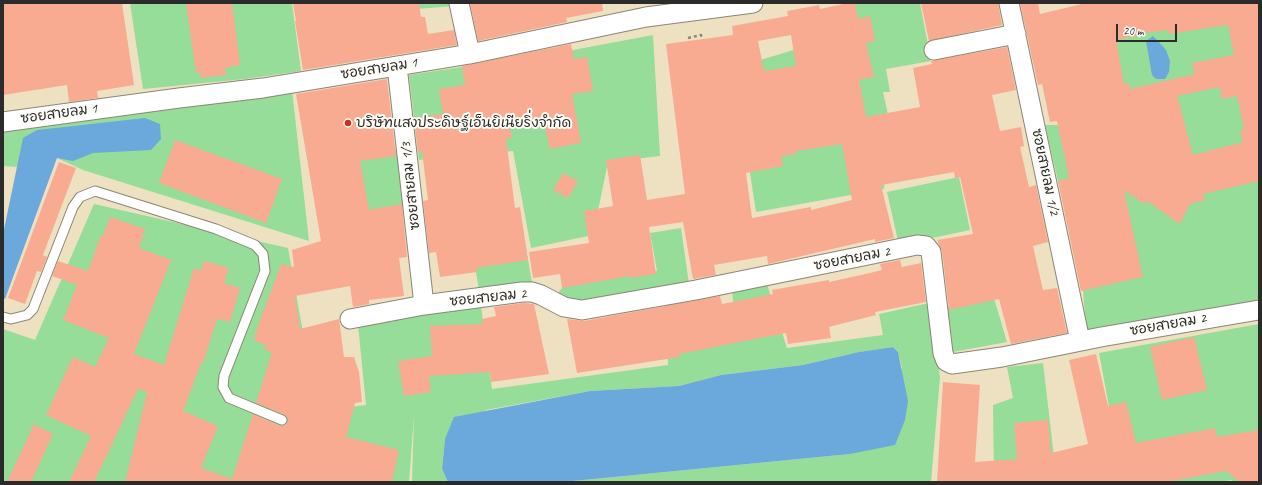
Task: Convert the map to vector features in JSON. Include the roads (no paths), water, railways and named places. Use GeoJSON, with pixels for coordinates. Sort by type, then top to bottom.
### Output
{"type":"FeatureCollection","features":[{"type":"Feature","properties":{"kind":"street"},"geometry":{"type":"LineString","coordinates":[[459,3],[470,54]]}},
{"type":"Feature","properties":{"kind":"street","name":"ซอยสายลม 1"},"geometry":{"type":"LineString","coordinates":[[3,122],[263,88],[470,54],[641,10],[754,3]]}},
{"type":"Feature","properties":{"kind":"street","name":"ซอยสายลม 1/2"},"geometry":{"type":"LineString","coordinates":[[1009,3],[1080,341]]}},
{"type":"Feature","properties":{"kind":"street"},"geometry":{"type":"LineString","coordinates":[[934,50],[1016,34]]}},
{"type":"Feature","properties":{"kind":"street","name":"ซอยสายลม 1/3"},"geometry":{"type":"LineString","coordinates":[[397,66],[424,305]]}},
{"type":"Feature","properties":{"kind":"street","name":"ซอยสายลม 2"},"geometry":{"type":"LineString","coordinates":[[350,319],[424,305],[522,292],[532,292],[564,307],[582,310],[696,290],[917,245],[926,246],[931,252],[943,353],[946,361],[952,364],[1002,357],[1080,341],[1259,310]]}},
{"type":"Feature","properties":{"kind":"lane"},"geometry":{"type":"LineString","coordinates":[[3,317],[12,318],[27,315],[33,309],[73,207],[80,197],[95,191],[216,229],[255,245],[263,254],[265,271],[224,376],[223,387],[229,398],[282,420]]}},
{"type":"Feature","properties":{"kind":"water"},"geometry":{"type":"Polygon","coordinates":[[[1153,36],[1166,50],[1170,61],[1169,72],[1165,79],[1156,79],[1152,75],[1146,41],[1153,36]]]}},
{"type":"Feature","properties":{"kind":"water"},"geometry":{"type":"Polygon","coordinates":[[[145,118],[160,124],[161,139],[151,150],[93,153],[73,161],[57,158],[5,299],[3,298],[3,234],[23,138],[37,130],[145,118]]]}},
{"type":"Feature","properties":{"kind":"water"},"geometry":{"type":"Polygon","coordinates":[[[893,347],[898,352],[908,401],[905,420],[895,445],[850,454],[563,482],[448,482],[442,469],[445,439],[454,417],[590,391],[679,386],[721,375],[803,365],[859,352],[893,347]]]}},
{"type":"Feature","properties":{"kind":"place","name":"บริษัทแสงประดิษฐ์เอ็นยิเนียริ่งจำกัด"},"geometry":{"type":"Point","coordinates":[348,123]}}]}
